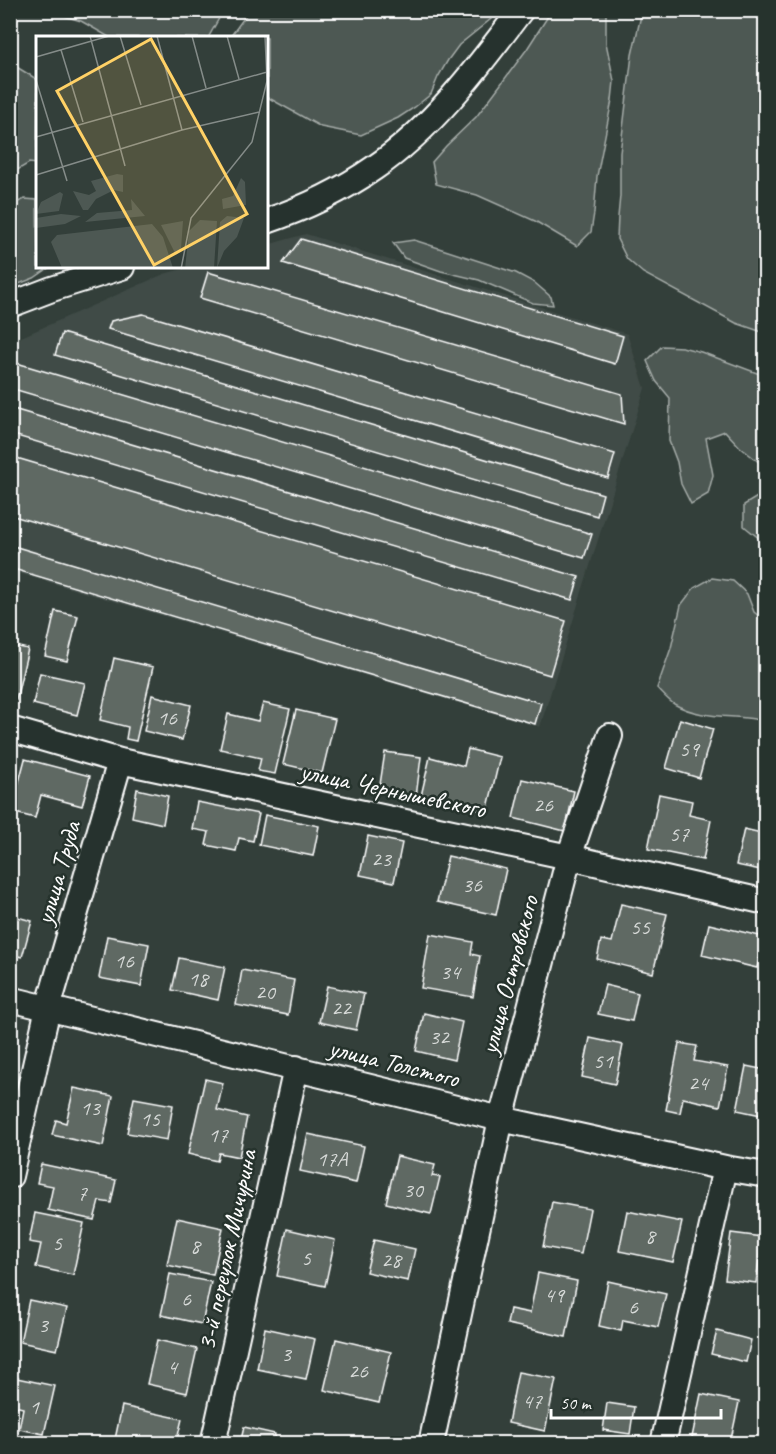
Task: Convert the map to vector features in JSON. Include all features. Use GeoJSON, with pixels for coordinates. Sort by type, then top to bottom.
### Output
{"type":"FeatureCollection","features":[{"type":"Feature","properties":{"kind":"street"},"geometry":{"type":"LineString","coordinates":[[268,220],[293,212],[337,191],[375,168],[405,144],[449,101],[521,10]]}},
{"type":"Feature","properties":{"kind":"street"},"geometry":{"type":"LineString","coordinates":[[10,305],[119,268]]}},
{"type":"Feature","properties":{"kind":"street","name":"улица Чернышевского"},"geometry":{"type":"LineString","coordinates":[[10,729],[120,761],[570,857],[765,902]]}},
{"type":"Feature","properties":{"kind":"street","name":"улица Островского"},"geometry":{"type":"LineString","coordinates":[[430,1443],[501,1119],[570,857],[610,736]]}},
{"type":"Feature","properties":{"kind":"street","name":"улица Труда"},"geometry":{"type":"LineString","coordinates":[[10,1176],[48,1008],[120,761]]}},
{"type":"Feature","properties":{"kind":"street","name":"улица Толстого"},"geometry":{"type":"LineString","coordinates":[[10,999],[501,1119],[765,1175]]}},
{"type":"Feature","properties":{"kind":"street","name":"3-й переулок Мичурина"},"geometry":{"type":"LineString","coordinates":[[213,1443],[296,1068]]}},
{"type":"Feature","properties":{"kind":"street"},"geometry":{"type":"LineString","coordinates":[[663,1443],[725,1168]]}},
{"type":"Feature","properties":{"kind":"shaded area"},"geometry":{"type":"Polygon","coordinates":[[[249,10],[496,11],[491,19],[459,45],[438,77],[431,94],[398,118],[361,135],[321,127],[268,98],[268,36],[231,36],[249,10]]]}},
{"type":"Feature","properties":{"kind":"shaded area"},"geometry":{"type":"Polygon","coordinates":[[[552,10],[606,11],[606,43],[614,81],[597,176],[591,232],[577,246],[535,221],[477,195],[436,184],[432,162],[476,117],[527,49],[552,10]]]}},
{"type":"Feature","properties":{"kind":"shaded area"},"geometry":{"type":"Polygon","coordinates":[[[54,11],[223,11],[209,36],[107,36],[81,21],[54,11]]]}},
{"type":"Feature","properties":{"kind":"shaded area"},"geometry":{"type":"Polygon","coordinates":[[[642,11],[765,11],[765,333],[736,323],[643,273],[627,259],[617,239],[620,153],[632,55],[642,11]]]}},
{"type":"Feature","properties":{"kind":"shaded area"},"geometry":{"type":"Polygon","coordinates":[[[10,63],[36,79],[36,164],[29,163],[11,174],[10,63]]]}},
{"type":"Feature","properties":{"kind":"shaded area"},"geometry":{"type":"Polygon","coordinates":[[[25,199],[36,200],[36,268],[49,268],[34,278],[11,287],[11,205],[25,199]]]}},
{"type":"Feature","properties":{"kind":"shaded area"},"geometry":{"type":"Polygon","coordinates":[[[306,234],[627,334],[645,388],[540,727],[11,571],[10,342],[164,274],[186,268],[268,268],[268,245],[306,234]]]}},
{"type":"Feature","properties":{"kind":"shaded area"},"geometry":{"type":"Polygon","coordinates":[[[414,240],[516,273],[535,283],[551,297],[553,305],[533,303],[479,280],[441,271],[404,258],[393,243],[414,240]]]}},
{"type":"Feature","properties":{"kind":"shaded area"},"geometry":{"type":"Polygon","coordinates":[[[662,346],[682,347],[701,352],[765,376],[765,467],[740,447],[725,431],[706,438],[713,475],[708,494],[691,504],[681,484],[677,462],[669,441],[670,398],[656,381],[647,361],[662,346]]]}},
{"type":"Feature","properties":{"kind":"shaded area"},"geometry":{"type":"Polygon","coordinates":[[[762,494],[765,495],[765,541],[744,526],[744,505],[762,494]]]}},
{"type":"Feature","properties":{"kind":"shaded area"},"geometry":{"type":"Polygon","coordinates":[[[712,578],[733,581],[747,594],[754,612],[765,621],[765,721],[707,715],[685,709],[672,702],[657,688],[671,648],[681,605],[694,588],[712,578]]]}},
{"type":"Feature","properties":{"kind":"building"},"geometry":{"type":"Polygon","coordinates":[[[301,239],[623,336],[615,364],[283,263],[301,239]]]}},
{"type":"Feature","properties":{"kind":"building"},"geometry":{"type":"Polygon","coordinates":[[[208,272],[622,394],[624,424],[200,298],[208,272]]]}},
{"type":"Feature","properties":{"kind":"building"},"geometry":{"type":"Polygon","coordinates":[[[143,314],[615,454],[608,478],[108,329],[111,321],[143,314]]]}},
{"type":"Feature","properties":{"kind":"building"},"geometry":{"type":"Polygon","coordinates":[[[62,333],[603,494],[597,516],[55,355],[62,333]]]}},
{"type":"Feature","properties":{"kind":"building"},"geometry":{"type":"Polygon","coordinates":[[[10,361],[592,534],[584,558],[10,388],[10,361]]]}},
{"type":"Feature","properties":{"kind":"building"},"geometry":{"type":"Polygon","coordinates":[[[10,408],[579,577],[572,600],[10,434],[10,408]]]}},
{"type":"Feature","properties":{"kind":"building"},"geometry":{"type":"Polygon","coordinates":[[[10,456],[566,621],[550,675],[10,515],[10,456]]]}},
{"type":"Feature","properties":{"kind":"building"},"geometry":{"type":"Polygon","coordinates":[[[10,545],[541,703],[535,724],[10,568],[10,545]]]}},
{"type":"Feature","properties":{"kind":"building"},"geometry":{"type":"Polygon","coordinates":[[[55,611],[78,616],[67,661],[45,656],[55,611]]]}},
{"type":"Feature","properties":{"kind":"building"},"geometry":{"type":"Polygon","coordinates":[[[10,645],[28,649],[16,700],[10,699],[10,645]]]}},
{"type":"Feature","properties":{"kind":"building"},"geometry":{"type":"Polygon","coordinates":[[[114,658],[153,667],[136,741],[126,739],[128,727],[100,720],[114,658]]]}},
{"type":"Feature","properties":{"kind":"building"},"geometry":{"type":"Polygon","coordinates":[[[40,673],[85,683],[77,715],[33,704],[40,673]]]}},
{"type":"Feature","properties":{"kind":"building"},"geometry":{"type":"Polygon","coordinates":[[[152,695],[191,705],[182,740],[144,731],[152,695]]]}},
{"type":"Feature","properties":{"kind":"building"},"geometry":{"type":"Polygon","coordinates":[[[263,703],[290,709],[275,774],[258,771],[261,758],[220,749],[228,714],[258,721],[263,703]]]}},
{"type":"Feature","properties":{"kind":"building"},"geometry":{"type":"Polygon","coordinates":[[[296,710],[335,719],[322,773],[283,764],[296,710]]]}},
{"type":"Feature","properties":{"kind":"building"},"geometry":{"type":"Polygon","coordinates":[[[680,719],[713,729],[699,778],[666,768],[680,719]]]}},
{"type":"Feature","properties":{"kind":"building"},"geometry":{"type":"Polygon","coordinates":[[[468,749],[500,757],[487,812],[421,796],[430,757],[464,766],[468,749]]]}},
{"type":"Feature","properties":{"kind":"building"},"geometry":{"type":"Polygon","coordinates":[[[385,752],[421,757],[416,797],[379,791],[385,752]]]}},
{"type":"Feature","properties":{"kind":"building"},"geometry":{"type":"Polygon","coordinates":[[[10,756],[18,758],[10,784],[10,756]]]}},
{"type":"Feature","properties":{"kind":"building"},"geometry":{"type":"Polygon","coordinates":[[[25,759],[90,776],[82,806],[41,795],[35,818],[11,812],[25,759]]]}},
{"type":"Feature","properties":{"kind":"building"},"geometry":{"type":"Polygon","coordinates":[[[522,779],[574,791],[565,831],[513,818],[522,779]]]}},
{"type":"Feature","properties":{"kind":"building"},"geometry":{"type":"Polygon","coordinates":[[[137,789],[168,796],[163,824],[132,817],[137,789]]]}},
{"type":"Feature","properties":{"kind":"building"},"geometry":{"type":"Polygon","coordinates":[[[659,794],[692,801],[689,815],[711,820],[703,860],[648,849],[659,794]]]}},
{"type":"Feature","properties":{"kind":"building"},"geometry":{"type":"Polygon","coordinates":[[[197,802],[259,814],[253,841],[239,838],[236,851],[206,845],[209,832],[192,829],[197,802]]]}},
{"type":"Feature","properties":{"kind":"building"},"geometry":{"type":"Polygon","coordinates":[[[265,815],[319,826],[313,856],[259,845],[265,815]]]}},
{"type":"Feature","properties":{"kind":"building"},"geometry":{"type":"Polygon","coordinates":[[[744,829],[766,834],[766,871],[736,865],[744,829]]]}},
{"type":"Feature","properties":{"kind":"building"},"geometry":{"type":"Polygon","coordinates":[[[368,836],[402,843],[394,882],[360,875],[368,836]]]}},
{"type":"Feature","properties":{"kind":"building"},"geometry":{"type":"Polygon","coordinates":[[[448,856],[506,869],[496,915],[437,902],[448,856]]]}},
{"type":"Feature","properties":{"kind":"building"},"geometry":{"type":"Polygon","coordinates":[[[621,904],[667,914],[653,973],[597,959],[601,940],[612,942],[621,904]]]}},
{"type":"Feature","properties":{"kind":"building"},"geometry":{"type":"Polygon","coordinates":[[[10,915],[32,921],[22,957],[10,954],[10,915]]]}},
{"type":"Feature","properties":{"kind":"building"},"geometry":{"type":"Polygon","coordinates":[[[709,924],[764,937],[757,968],[702,955],[709,924]]]}},
{"type":"Feature","properties":{"kind":"building"},"geometry":{"type":"Polygon","coordinates":[[[430,934],[473,942],[471,954],[480,956],[473,997],[421,988],[430,934]]]}},
{"type":"Feature","properties":{"kind":"building"},"geometry":{"type":"Polygon","coordinates":[[[107,936],[149,944],[141,986],[99,978],[107,936]]]}},
{"type":"Feature","properties":{"kind":"building"},"geometry":{"type":"Polygon","coordinates":[[[179,958],[225,967],[218,1000],[172,990],[179,958]]]}},
{"type":"Feature","properties":{"kind":"building"},"geometry":{"type":"Polygon","coordinates":[[[242,970],[294,980],[288,1015],[236,1005],[242,970]]]}},
{"type":"Feature","properties":{"kind":"building"},"geometry":{"type":"Polygon","coordinates":[[[605,985],[638,993],[632,1021],[598,1014],[605,985]]]}},
{"type":"Feature","properties":{"kind":"building"},"geometry":{"type":"Polygon","coordinates":[[[327,986],[364,994],[356,1030],[319,1022],[327,986]]]}},
{"type":"Feature","properties":{"kind":"building"},"geometry":{"type":"Polygon","coordinates":[[[424,1013],[462,1022],[454,1060],[416,1051],[424,1013]]]}},
{"type":"Feature","properties":{"kind":"building"},"geometry":{"type":"Polygon","coordinates":[[[590,1038],[623,1045],[615,1084],[582,1077],[590,1038]]]}},
{"type":"Feature","properties":{"kind":"building"},"geometry":{"type":"Polygon","coordinates":[[[679,1043],[697,1046],[694,1061],[728,1067],[720,1106],[683,1098],[680,1113],[666,1110],[679,1043]]]}},
{"type":"Feature","properties":{"kind":"building"},"geometry":{"type":"Polygon","coordinates":[[[746,1066],[766,1070],[766,1116],[737,1110],[746,1066]]]}},
{"type":"Feature","properties":{"kind":"building"},"geometry":{"type":"Polygon","coordinates":[[[205,1079],[223,1083],[217,1110],[247,1117],[239,1157],[219,1153],[217,1161],[188,1154],[205,1079]]]}},
{"type":"Feature","properties":{"kind":"building"},"geometry":{"type":"Polygon","coordinates":[[[74,1088],[113,1096],[103,1146],[52,1135],[56,1120],[66,1123],[74,1088]]]}},
{"type":"Feature","properties":{"kind":"building"},"geometry":{"type":"Polygon","coordinates":[[[134,1098],[173,1105],[167,1140],[127,1133],[134,1098]]]}},
{"type":"Feature","properties":{"kind":"building"},"geometry":{"type":"Polygon","coordinates":[[[308,1134],[364,1146],[356,1183],[300,1171],[308,1134]]]}},
{"type":"Feature","properties":{"kind":"building"},"geometry":{"type":"Polygon","coordinates":[[[397,1156],[435,1165],[432,1176],[440,1177],[431,1214],[386,1203],[397,1156]]]}},
{"type":"Feature","properties":{"kind":"building"},"geometry":{"type":"Polygon","coordinates":[[[41,1164],[116,1180],[111,1203],[99,1201],[94,1220],[48,1210],[53,1186],[37,1183],[41,1164]]]}},
{"type":"Feature","properties":{"kind":"building"},"geometry":{"type":"Polygon","coordinates":[[[552,1202],[590,1209],[581,1254],[543,1247],[552,1202]]]}},
{"type":"Feature","properties":{"kind":"building"},"geometry":{"type":"Polygon","coordinates":[[[627,1211],[682,1222],[673,1262],[619,1251],[627,1211]]]}},
{"type":"Feature","properties":{"kind":"building"},"geometry":{"type":"Polygon","coordinates":[[[35,1213],[84,1223],[73,1275],[36,1267],[41,1244],[29,1242],[35,1213]]]}},
{"type":"Feature","properties":{"kind":"building"},"geometry":{"type":"Polygon","coordinates":[[[177,1218],[223,1228],[213,1275],[167,1265],[177,1218]]]}},
{"type":"Feature","properties":{"kind":"building"},"geometry":{"type":"Polygon","coordinates":[[[287,1229],[335,1240],[325,1286],[277,1276],[287,1229]]]}},
{"type":"Feature","properties":{"kind":"building"},"geometry":{"type":"Polygon","coordinates":[[[731,1233],[762,1237],[756,1283],[725,1279],[731,1233]]]}},
{"type":"Feature","properties":{"kind":"building"},"geometry":{"type":"Polygon","coordinates":[[[374,1240],[415,1249],[408,1281],[366,1272],[374,1240]]]}},
{"type":"Feature","properties":{"kind":"building"},"geometry":{"type":"Polygon","coordinates":[[[538,1273],[577,1281],[566,1337],[507,1324],[510,1309],[530,1313],[538,1273]]]}},
{"type":"Feature","properties":{"kind":"building"},"geometry":{"type":"Polygon","coordinates":[[[170,1274],[211,1282],[202,1324],[161,1315],[170,1274]]]}},
{"type":"Feature","properties":{"kind":"building"},"geometry":{"type":"Polygon","coordinates":[[[608,1281],[666,1294],[658,1327],[623,1320],[621,1331],[599,1326],[608,1281]]]}},
{"type":"Feature","properties":{"kind":"building"},"geometry":{"type":"Polygon","coordinates":[[[29,1300],[67,1308],[57,1350],[20,1342],[29,1300]]]}},
{"type":"Feature","properties":{"kind":"building"},"geometry":{"type":"Polygon","coordinates":[[[265,1328],[315,1339],[306,1379],[257,1369],[265,1328]]]}},
{"type":"Feature","properties":{"kind":"building"},"geometry":{"type":"Polygon","coordinates":[[[717,1331],[751,1340],[746,1362],[711,1354],[717,1331]]]}},
{"type":"Feature","properties":{"kind":"building"},"geometry":{"type":"Polygon","coordinates":[[[336,1339],[391,1352],[379,1403],[324,1390],[336,1339]]]}},
{"type":"Feature","properties":{"kind":"building"},"geometry":{"type":"Polygon","coordinates":[[[157,1340],[197,1349],[187,1393],[147,1384],[157,1340]]]}},
{"type":"Feature","properties":{"kind":"building"},"geometry":{"type":"Polygon","coordinates":[[[518,1372],[556,1379],[545,1431],[508,1423],[518,1372]]]}},
{"type":"Feature","properties":{"kind":"building"},"geometry":{"type":"Polygon","coordinates":[[[12,1377],[55,1386],[44,1434],[19,1429],[23,1408],[10,1405],[12,1377]]]}},
{"type":"Feature","properties":{"kind":"building"},"geometry":{"type":"Polygon","coordinates":[[[701,1394],[739,1402],[730,1444],[691,1442],[701,1394]]]}},
{"type":"Feature","properties":{"kind":"building"},"geometry":{"type":"Polygon","coordinates":[[[607,1403],[634,1407],[630,1434],[603,1430],[607,1403]]]}},
{"type":"Feature","properties":{"kind":"building"},"geometry":{"type":"Polygon","coordinates":[[[122,1406],[182,1419],[176,1444],[114,1444],[122,1406]]]}},
{"type":"Feature","properties":{"kind":"building"},"geometry":{"type":"Polygon","coordinates":[[[244,1427],[275,1434],[273,1444],[240,1444],[244,1427]]]}}]}
